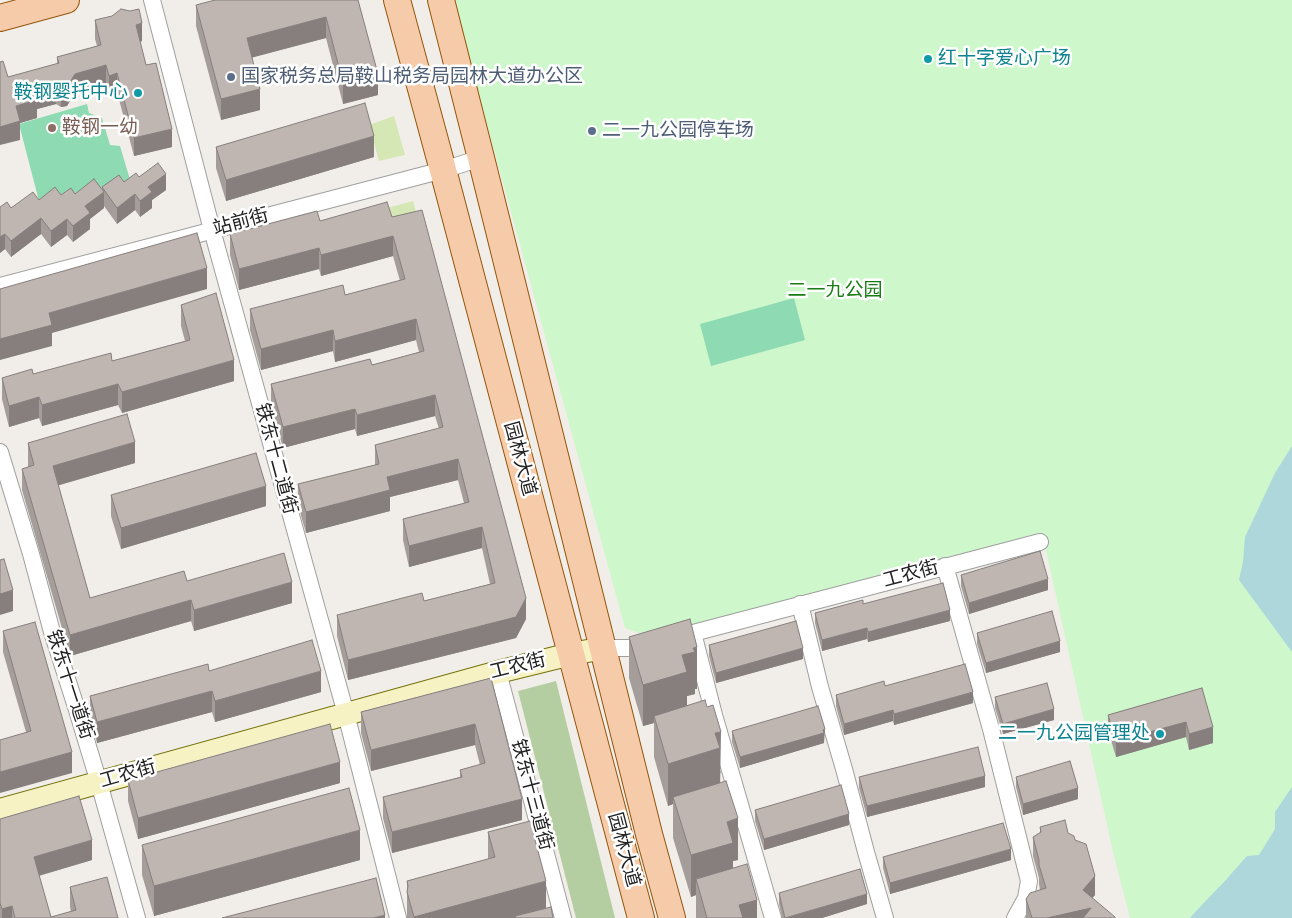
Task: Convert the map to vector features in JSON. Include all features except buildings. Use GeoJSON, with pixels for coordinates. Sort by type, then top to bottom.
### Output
{"type":"FeatureCollection","features":[{"type":"Feature","properties":{"kind":"main road"},"geometry":{"type":"LineString","coordinates":[[0,18],[66,0]]}},
{"type":"Feature","properties":{"kind":"main road","name":"园林大道"},"geometry":{"type":"LineString","coordinates":[[397,0],[641,918]]}},
{"type":"Feature","properties":{"kind":"main road"},"geometry":{"type":"LineString","coordinates":[[441,0],[649,834],[672,918]]}},
{"type":"Feature","properties":{"kind":"street","name":"铁东十二道街"},"geometry":{"type":"LineString","coordinates":[[152,0],[212,230],[346,714],[398,918]]}},
{"type":"Feature","properties":{"kind":"street","name":"站前街"},"geometry":{"type":"LineString","coordinates":[[0,286],[443,170],[481,158]]}},
{"type":"Feature","properties":{"kind":"street","name":"铁东十一道街"},"geometry":{"type":"LineString","coordinates":[[0,452],[52,632],[100,783],[137,918]]}},
{"type":"Feature","properties":{"kind":"street","name":"工农街"},"geometry":{"type":"LineString","coordinates":[[0,810],[498,672],[571,654],[604,648],[628,648],[655,643],[1040,542]]}},
{"type":"Feature","properties":{"kind":"street"},"geometry":{"type":"LineString","coordinates":[[945,566],[991,729],[1028,881],[1026,898],[1015,918]]}},
{"type":"Feature","properties":{"kind":"street"},"geometry":{"type":"LineString","coordinates":[[800,604],[820,687],[885,918]]}},
{"type":"Feature","properties":{"kind":"street"},"geometry":{"type":"LineString","coordinates":[[564,627],[577,643],[604,648]]}},
{"type":"Feature","properties":{"kind":"street"},"geometry":{"type":"LineString","coordinates":[[692,633],[773,918]]}},
{"type":"Feature","properties":{"kind":"street","name":"铁东十三道街"},"geometry":{"type":"LineString","coordinates":[[498,672],[563,918]]}},
{"type":"Feature","properties":{"kind":"green space","name":"二一九公园"},"geometry":{"type":"Polygon","coordinates":[[[453,0],[1292,0],[1292,918],[1130,918],[1114,856],[1043,537],[650,637],[625,628],[453,0]]]}},
{"type":"Feature","properties":{"kind":"green space"},"geometry":{"type":"Polygon","coordinates":[[[87,104],[89,113],[102,118],[110,145],[120,146],[131,183],[40,205],[19,124],[87,104]]]}},
{"type":"Feature","properties":{"kind":"green space"},"geometry":{"type":"Polygon","coordinates":[[[394,116],[405,155],[379,161],[369,125],[394,116]]]}},
{"type":"Feature","properties":{"kind":"green space"},"geometry":{"type":"Polygon","coordinates":[[[413,201],[421,229],[394,236],[387,208],[413,201]]]}},
{"type":"Feature","properties":{"kind":"green space"},"geometry":{"type":"Polygon","coordinates":[[[794,298],[805,340],[711,366],[700,324],[794,298]]]}},
{"type":"Feature","properties":{"kind":"green space"},"geometry":{"type":"Polygon","coordinates":[[[556,681],[615,918],[576,918],[518,691],[556,681]]]}},
{"type":"Feature","properties":{"kind":"water"},"geometry":{"type":"Polygon","coordinates":[[[1292,446],[1292,652],[1239,580],[1245,537],[1275,473],[1292,446]]]}},
{"type":"Feature","properties":{"kind":"water"},"geometry":{"type":"Polygon","coordinates":[[[1292,787],[1292,918],[1190,918],[1247,856],[1259,855],[1275,829],[1275,812],[1292,787]]]}},
{"type":"Feature","properties":{"kind":"place","name":"红十字爱心广场"},"geometry":{"type":"Point","coordinates":[928,59]}},
{"type":"Feature","properties":{"kind":"place","name":"国家税务总局鞍山税务局园林大道办公区"},"geometry":{"type":"Point","coordinates":[231,77]}},
{"type":"Feature","properties":{"kind":"place","name":"鞍钢婴托中心"},"geometry":{"type":"Point","coordinates":[138,93]}},
{"type":"Feature","properties":{"kind":"place","name":"鞍钢一幼"},"geometry":{"type":"Point","coordinates":[52,128]}},
{"type":"Feature","properties":{"kind":"place","name":"二一九公园停车场"},"geometry":{"type":"Point","coordinates":[592,131]}},
{"type":"Feature","properties":{"kind":"place","name":"二一九公园管理处"},"geometry":{"type":"Point","coordinates":[1160,734]}}]}
